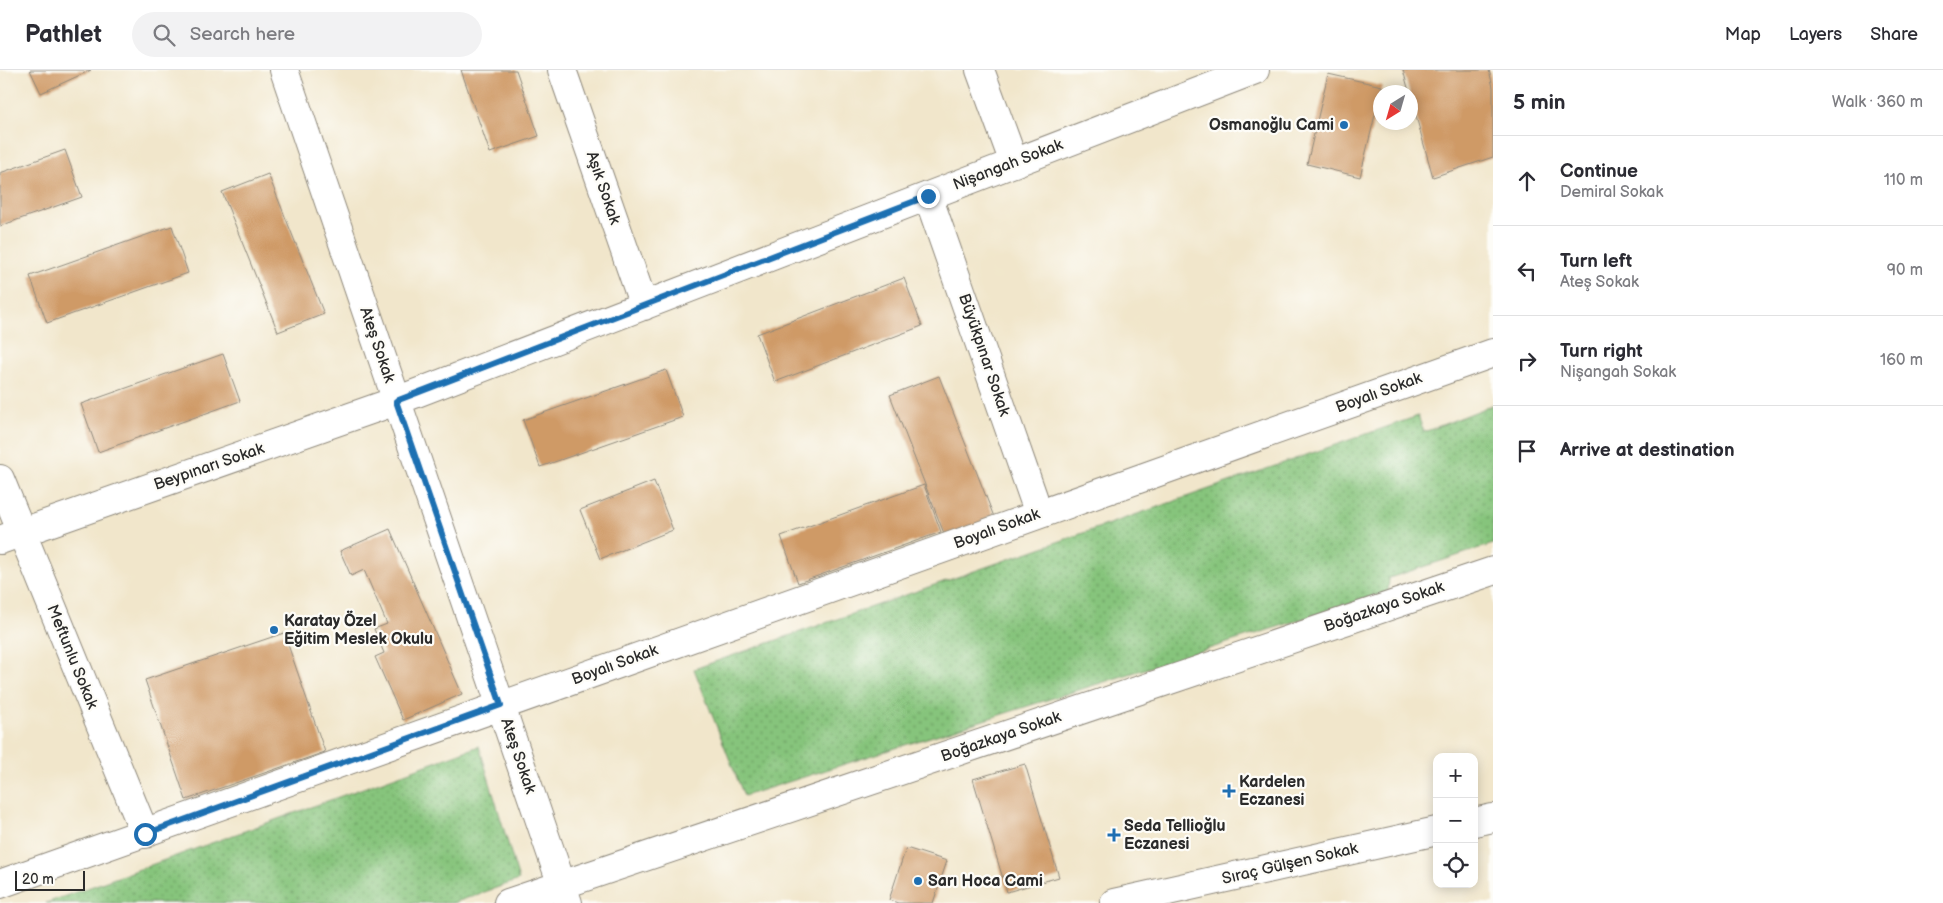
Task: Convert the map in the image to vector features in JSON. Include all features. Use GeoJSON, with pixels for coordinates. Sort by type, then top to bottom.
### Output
{"type":"FeatureCollection","features":[{"type":"Feature","properties":{"kind":"street","name":"Ateş Sokak"},"geometry":{"type":"LineString","coordinates":[[284,70],[565,894]]}},
{"type":"Feature","properties":{"kind":"street","name":"Aşık Sokak"},"geometry":{"type":"LineString","coordinates":[[562,70],[644,306]]}},
{"type":"Feature","properties":{"kind":"street"},"geometry":{"type":"LineString","coordinates":[[980,70],[1014,163]]}},
{"type":"Feature","properties":{"kind":"street","name":"Nişangah Sokak"},"geometry":{"type":"LineString","coordinates":[[396,401],[1255,70]]}},
{"type":"Feature","properties":{"kind":"street","name":"Büyükpınar Sokak"},"geometry":{"type":"LineString","coordinates":[[928,196],[1039,514]]}},
{"type":"Feature","properties":{"kind":"street","name":"Boyalı Sokak"},"geometry":{"type":"LineString","coordinates":[[0,884],[1493,353]]}},
{"type":"Feature","properties":{"kind":"street","name":"Beypınarı Sokak"},"geometry":{"type":"LineString","coordinates":[[11,537],[396,401]]}},
{"type":"Feature","properties":{"kind":"street","name":"Meftunlu Sokak"},"geometry":{"type":"LineString","coordinates":[[0,479],[11,537],[145,834]]}},
{"type":"Feature","properties":{"kind":"street","name":"Boğazkaya Sokak"},"geometry":{"type":"LineString","coordinates":[[508,903],[565,894],[1493,571]]}},
{"type":"Feature","properties":{"kind":"street"},"geometry":{"type":"LineString","coordinates":[[1478,821],[1493,818]]}},
{"type":"Feature","properties":{"kind":"street","name":"Sıraç Gülşen Sokak"},"geometry":{"type":"LineString","coordinates":[[1114,903],[1433,832]]}},
{"type":"Feature","properties":{"kind":"green space"},"geometry":{"type":"Polygon","coordinates":[[[1493,405],[1493,544],[1389,578],[1388,592],[744,796],[694,669],[1418,416],[1424,432],[1493,405]]]}},
{"type":"Feature","properties":{"kind":"green space"},"geometry":{"type":"Polygon","coordinates":[[[479,746],[519,880],[453,903],[46,903],[479,746]]]}},
{"type":"Feature","properties":{"kind":"building"},"geometry":{"type":"Polygon","coordinates":[[[30,70],[91,70],[41,93],[30,70]]]}},
{"type":"Feature","properties":{"kind":"building"},"geometry":{"type":"Polygon","coordinates":[[[461,70],[516,70],[539,136],[490,153],[461,70]]]}},
{"type":"Feature","properties":{"kind":"building"},"geometry":{"type":"Polygon","coordinates":[[[1403,70],[1489,70],[1493,87],[1493,157],[1433,177],[1418,124],[1418,85],[1407,85],[1403,70]]]}},
{"type":"Feature","properties":{"kind":"building","name":"Osmanoğlu Cami"},"geometry":{"type":"Polygon","coordinates":[[[1328,74],[1378,85],[1373,85],[1373,123],[1360,177],[1307,164],[1328,74]]]}},
{"type":"Feature","properties":{"kind":"building"},"geometry":{"type":"Polygon","coordinates":[[[65,150],[82,197],[0,226],[0,173],[65,150]]]}},
{"type":"Feature","properties":{"kind":"building"},"geometry":{"type":"Polygon","coordinates":[[[268,174],[324,314],[278,332],[222,192],[268,174]]]}},
{"type":"Feature","properties":{"kind":"building"},"geometry":{"type":"Polygon","coordinates":[[[172,226],[188,273],[47,323],[30,276],[172,226]]]}},
{"type":"Feature","properties":{"kind":"building"},"geometry":{"type":"Polygon","coordinates":[[[904,278],[922,326],[775,382],[757,334],[904,278]]]}},
{"type":"Feature","properties":{"kind":"building"},"geometry":{"type":"Polygon","coordinates":[[[223,354],[240,401],[98,452],[81,404],[223,354]]]}},
{"type":"Feature","properties":{"kind":"building"},"geometry":{"type":"Polygon","coordinates":[[[666,370],[683,417],[540,467],[523,420],[666,370]]]}},
{"type":"Feature","properties":{"kind":"building"},"geometry":{"type":"Polygon","coordinates":[[[939,376],[996,522],[947,541],[890,395],[939,376]]]}},
{"type":"Feature","properties":{"kind":"building"},"geometry":{"type":"Polygon","coordinates":[[[654,481],[673,530],[600,559],[580,510],[654,481]]]}},
{"type":"Feature","properties":{"kind":"building"},"geometry":{"type":"Polygon","coordinates":[[[924,485],[941,532],[798,583],[781,536],[924,485]]]}},
{"type":"Feature","properties":{"kind":"building"},"geometry":{"type":"Polygon","coordinates":[[[390,529],[462,694],[403,720],[375,657],[384,653],[374,629],[387,624],[364,570],[351,576],[340,551],[390,529]]]}},
{"type":"Feature","properties":{"kind":"building"},"geometry":{"type":"Polygon","coordinates":[[[284,633],[325,752],[186,800],[145,680],[284,633]]]}},
{"type":"Feature","properties":{"kind":"building"},"geometry":{"type":"Polygon","coordinates":[[[1025,764],[1059,877],[1007,892],[973,779],[1025,764]]]}},
{"type":"Feature","properties":{"kind":"building","name":"Sarı Hoca Cami"},"geometry":{"type":"Polygon","coordinates":[[[906,848],[947,861],[933,903],[898,903],[889,900],[906,848]]]}},
{"type":"Feature","properties":{"kind":"place","name":"Osmanoğlu Cami"},"geometry":{"type":"Point","coordinates":[1344,125]}},
{"type":"Feature","properties":{"kind":"place","name":"Karatay Özel Eğitim Meslek Okulu"},"geometry":{"type":"Point","coordinates":[274,630]}},
{"type":"Feature","properties":{"kind":"place","name":"Kardelen Eczanesi"},"geometry":{"type":"Point","coordinates":[1229,791]}},
{"type":"Feature","properties":{"kind":"place","name":"Seda Tellioğlu Eczanesi"},"geometry":{"type":"Point","coordinates":[1114,835]}},
{"type":"Feature","properties":{"kind":"place","name":"Sarı Hoca Cami"},"geometry":{"type":"Point","coordinates":[918,881]}},
{"type":"Feature","properties":{"kind":"route"},"geometry":{"type":"LineString","coordinates":[[145,834],[501,705],[396,401],[928,196]]}}]}
